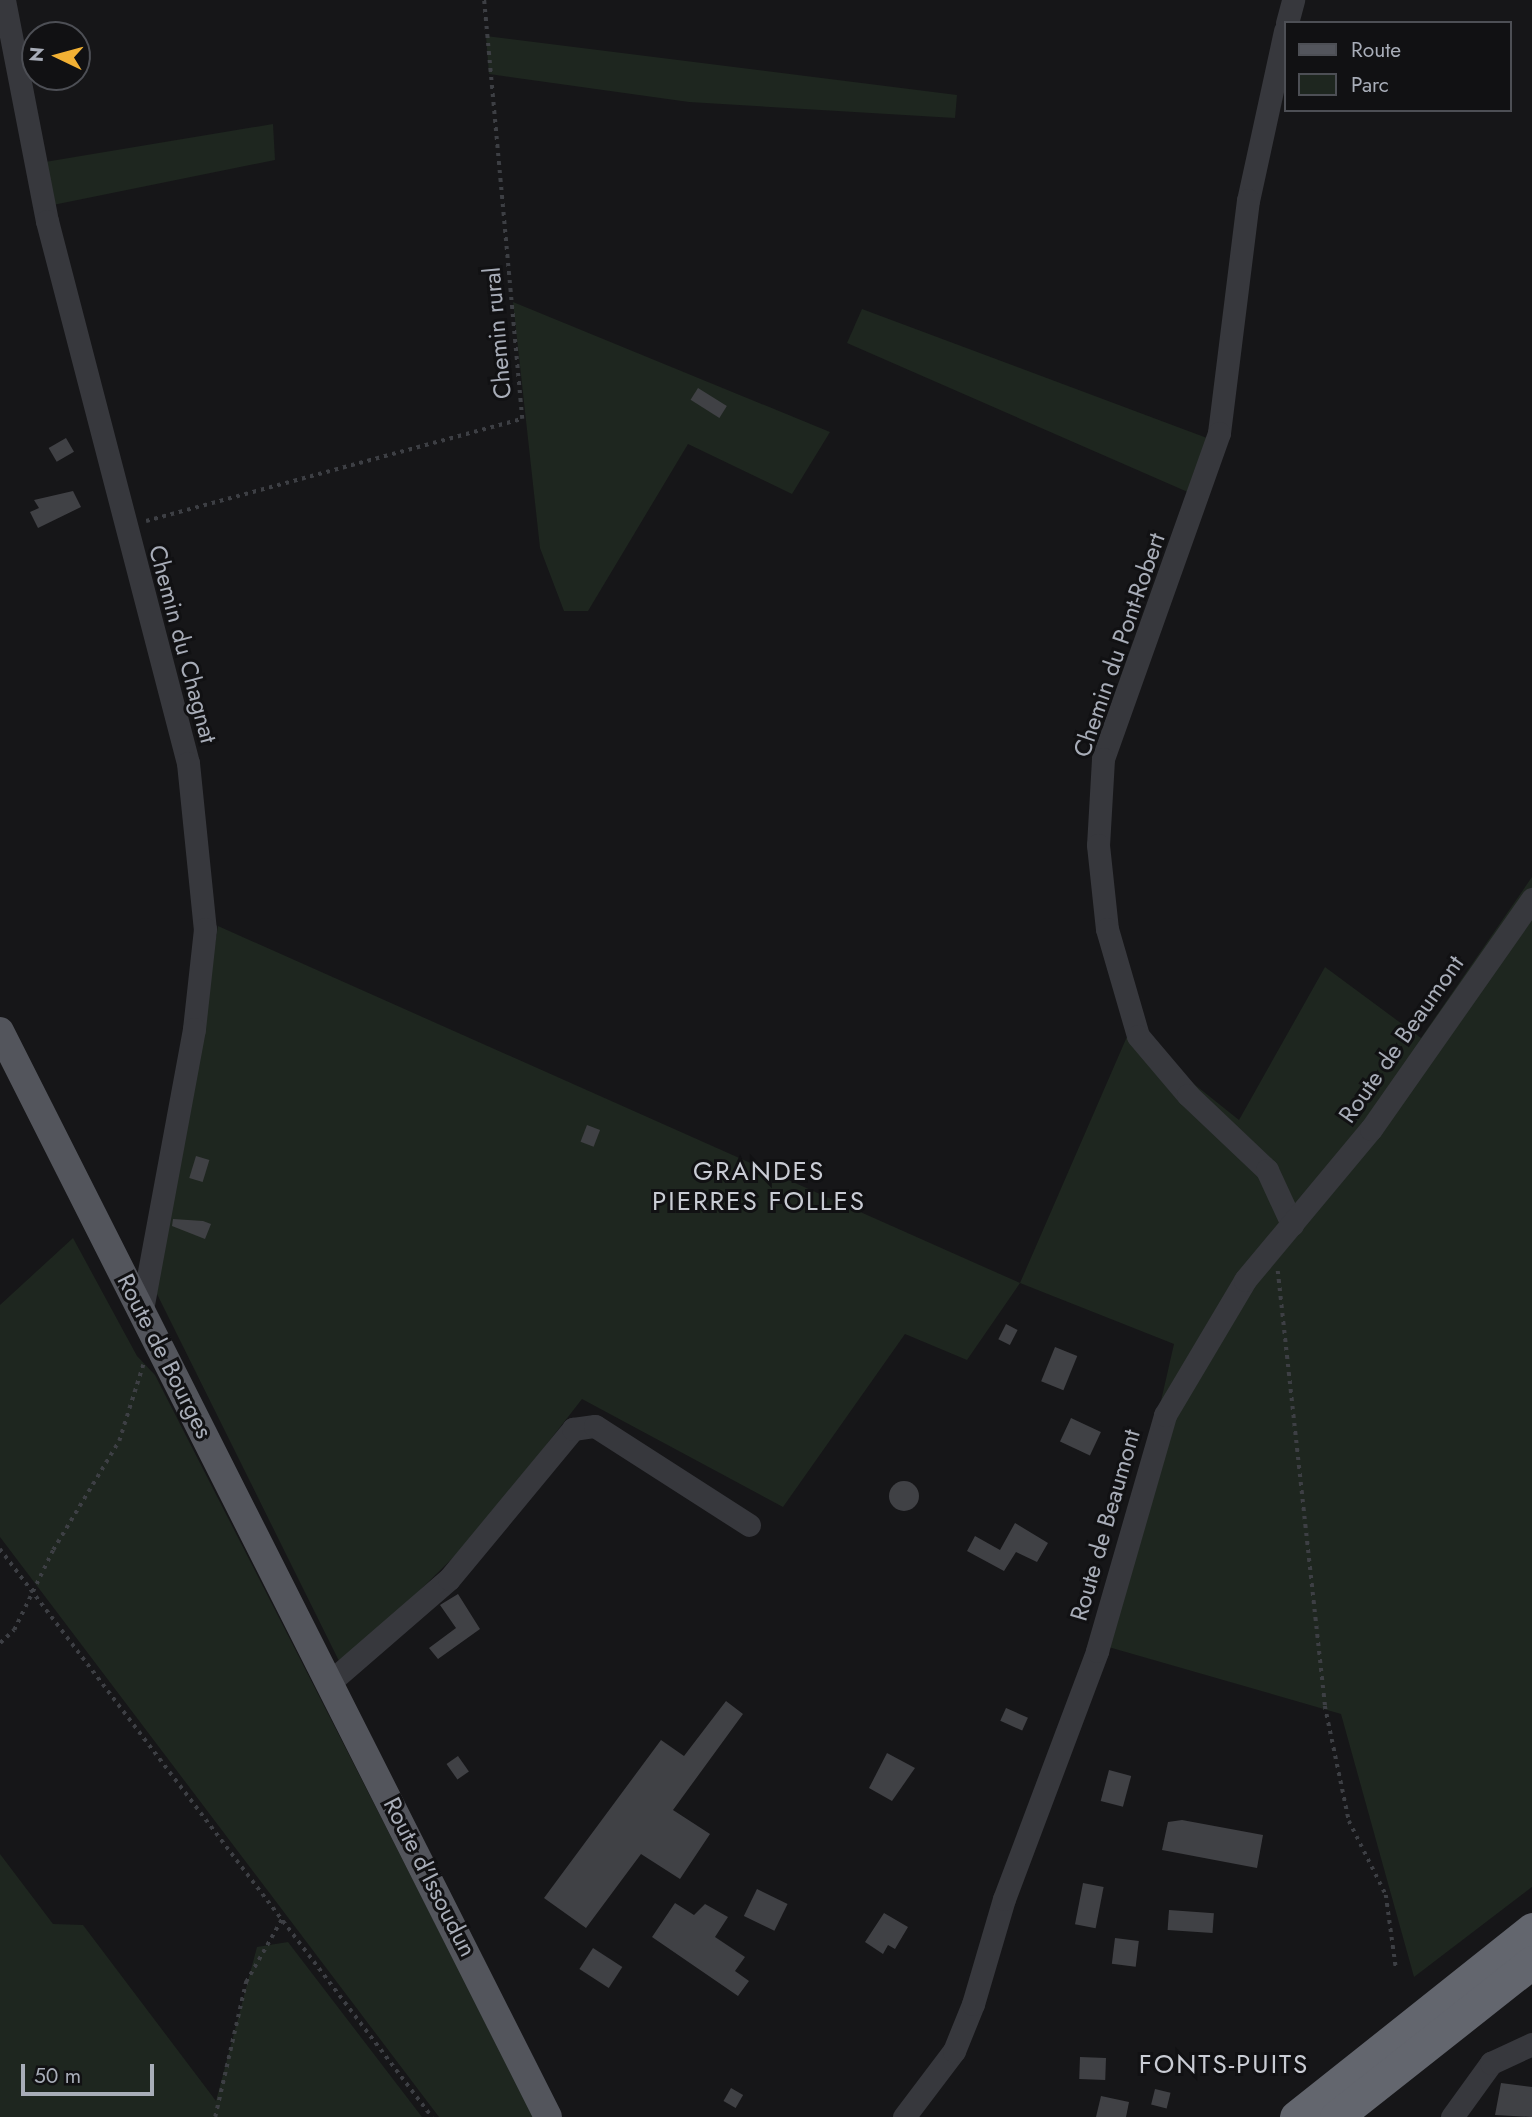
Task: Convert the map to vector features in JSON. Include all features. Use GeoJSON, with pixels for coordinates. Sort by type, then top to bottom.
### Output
{"type":"FeatureCollection","features":[{"type":"Feature","properties":{"kind":"highway"},"geometry":{"type":"LineString","coordinates":[[1296,2117],[1532,1929]]}},
{"type":"Feature","properties":{"kind":"highway"},"geometry":{"type":"LineString","coordinates":[[1336,2117],[1355,2105],[1532,1962]]}},
{"type":"Feature","properties":{"kind":"highway"},"geometry":{"type":"LineString","coordinates":[[1271,2117],[1358,2052],[1413,2024]]}},
{"type":"Feature","properties":{"kind":"main road","name":"Route de Bourges"},"geometry":{"type":"LineString","coordinates":[[0,1031],[330,1682]]}},
{"type":"Feature","properties":{"kind":"main road","name":"Route d'Issoudun"},"geometry":{"type":"LineString","coordinates":[[330,1682],[530,2073],[548,2117]]}},
{"type":"Feature","properties":{"kind":"main road","name":"Route d'Issoudun"},"geometry":{"type":"LineString","coordinates":[[530,2073],[559,2117]]}},
{"type":"Feature","properties":{"kind":"street","name":"Chemin du Chagnat"},"geometry":{"type":"LineString","coordinates":[[4,0],[47,221],[124,527],[188,763],[205,929],[194,1029],[142,1310]]}},
{"type":"Feature","properties":{"kind":"street"},"geometry":{"type":"LineString","coordinates":[[1288,21],[1293,0]]}},
{"type":"Feature","properties":{"kind":"street","name":"Chemin du Pont-Robert"},"geometry":{"type":"LineString","coordinates":[[1284,36],[1248,200],[1219,433],[1102,759],[1098,845],[1112,956],[1138,1036],[1188,1095],[1268,1170],[1292,1224]]}},
{"type":"Feature","properties":{"kind":"street","name":"Route de Beaumont"},"geometry":{"type":"LineString","coordinates":[[904,2117],[954,2050],[973,2004],[1004,1899],[1097,1651],[1164,1415],[1245,1280],[1371,1129],[1532,899]]}},
{"type":"Feature","properties":{"kind":"street"},"geometry":{"type":"LineString","coordinates":[[330,1682],[449,1579],[573,1430],[595,1426],[749,1525]]}},
{"type":"Feature","properties":{"kind":"street"},"geometry":{"type":"LineString","coordinates":[[1452,2117],[1491,2063],[1532,2044]]}},
{"type":"Feature","properties":{"kind":"path","name":"Chemin rural"},"geometry":{"type":"LineString","coordinates":[[124,527],[522,419],[484,0]]}},
{"type":"Feature","properties":{"kind":"path"},"geometry":{"type":"LineString","coordinates":[[1275,1245],[1325,1706],[1349,1821],[1386,1895],[1395,1968]]}},
{"type":"Feature","properties":{"kind":"path"},"geometry":{"type":"LineString","coordinates":[[0,1643],[14,1630],[119,1441],[132,1388],[156,1338]]}},
{"type":"Feature","properties":{"kind":"path"},"geometry":{"type":"LineString","coordinates":[[0,1549],[35,1589],[432,2117]]}},
{"type":"Feature","properties":{"kind":"path"},"geometry":{"type":"LineString","coordinates":[[215,2117],[246,1982],[282,1919]]}},
{"type":"Feature","properties":{"kind":"green space"},"geometry":{"type":"Polygon","coordinates":[[[486,36],[957,95],[955,118],[689,102],[489,74],[486,36]]]}},
{"type":"Feature","properties":{"kind":"green space"},"geometry":{"type":"Polygon","coordinates":[[[273,124],[275,160],[48,206],[39,163],[273,124]]]}},
{"type":"Feature","properties":{"kind":"green space"},"geometry":{"type":"Polygon","coordinates":[[[513,302],[830,432],[792,494],[688,444],[588,611],[564,611],[540,548],[513,302]]]}},
{"type":"Feature","properties":{"kind":"green space"},"geometry":{"type":"Polygon","coordinates":[[[862,309],[1207,438],[1190,493],[847,343],[862,309]]]}},
{"type":"Feature","properties":{"kind":"green space"},"geometry":{"type":"Polygon","coordinates":[[[1532,877],[1532,1887],[1414,1977],[1341,1714],[1105,1646],[1174,1344],[1020,1283],[1129,1032],[1239,1120],[1325,967],[1421,1038],[1532,877]]]}},
{"type":"Feature","properties":{"kind":"green space"},"geometry":{"type":"Polygon","coordinates":[[[218,926],[1020,1283],[967,1360],[905,1334],[783,1507],[582,1399],[476,1535],[342,1667],[155,1290],[218,926]]]}},
{"type":"Feature","properties":{"kind":"green space"},"geometry":{"type":"Polygon","coordinates":[[[73,1238],[137,1356],[155,1375],[534,2117],[439,2117],[0,1537],[0,1305],[73,1238]]]}},
{"type":"Feature","properties":{"kind":"green space"},"geometry":{"type":"Polygon","coordinates":[[[0,1854],[53,1924],[83,1925],[216,2101],[257,1947],[288,1942],[422,2117],[0,2117],[0,1854]]]}},
{"type":"Feature","properties":{"kind":"building"},"geometry":{"type":"Polygon","coordinates":[[[698,388],[727,406],[719,418],[691,400],[698,388]]]}},
{"type":"Feature","properties":{"kind":"building"},"geometry":{"type":"Polygon","coordinates":[[[66,438],[74,452],[57,462],[49,448],[66,438]]]}},
{"type":"Feature","properties":{"kind":"building"},"geometry":{"type":"Polygon","coordinates":[[[73,491],[81,507],[38,528],[30,512],[39,508],[34,500],[73,491]]]}},
{"type":"Feature","properties":{"kind":"building"},"geometry":{"type":"Polygon","coordinates":[[[587,1125],[600,1130],[594,1147],[581,1142],[587,1125]]]}},
{"type":"Feature","properties":{"kind":"building"},"geometry":{"type":"Polygon","coordinates":[[[196,1156],[209,1160],[203,1182],[189,1178],[196,1156]]]}},
{"type":"Feature","properties":{"kind":"building"},"geometry":{"type":"Polygon","coordinates":[[[173,1219],[211,1224],[205,1239],[172,1226],[173,1219]]]}},
{"type":"Feature","properties":{"kind":"building"},"geometry":{"type":"Polygon","coordinates":[[[1006,1324],[1018,1330],[1010,1345],[998,1339],[1006,1324]]]}},
{"type":"Feature","properties":{"kind":"building"},"geometry":{"type":"Polygon","coordinates":[[[1055,1347],[1077,1356],[1063,1390],[1041,1381],[1055,1347]]]}},
{"type":"Feature","properties":{"kind":"building"},"geometry":{"type":"Polygon","coordinates":[[[1071,1418],[1101,1432],[1090,1456],[1060,1442],[1071,1418]]]}},
{"type":"Feature","properties":{"kind":"building"},"geometry":{"type":"Polygon","coordinates":[[[904,1481],[915,1485],[919,1496],[915,1507],[904,1511],[893,1507],[889,1496],[893,1485],[904,1481]]]}},
{"type":"Feature","properties":{"kind":"building"},"geometry":{"type":"Polygon","coordinates":[[[1015,1523],[1048,1543],[1037,1562],[1016,1552],[1004,1571],[967,1551],[975,1536],[1000,1550],[1015,1523]]]}},
{"type":"Feature","properties":{"kind":"building"},"geometry":{"type":"Polygon","coordinates":[[[458,1594],[480,1629],[438,1659],[429,1648],[456,1628],[440,1605],[458,1594]]]}},
{"type":"Feature","properties":{"kind":"building"},"geometry":{"type":"Polygon","coordinates":[[[726,1701],[743,1714],[673,1810],[710,1834],[680,1879],[641,1854],[586,1928],[544,1898],[661,1740],[684,1756],[726,1701]]]}},
{"type":"Feature","properties":{"kind":"building"},"geometry":{"type":"Polygon","coordinates":[[[1006,1708],[1028,1718],[1022,1731],[1000,1721],[1006,1708]]]}},
{"type":"Feature","properties":{"kind":"building"},"geometry":{"type":"Polygon","coordinates":[[[887,1753],[915,1768],[892,1801],[869,1788],[887,1753]]]}},
{"type":"Feature","properties":{"kind":"building"},"geometry":{"type":"Polygon","coordinates":[[[458,1756],[469,1772],[457,1780],[447,1764],[458,1756]]]}},
{"type":"Feature","properties":{"kind":"building"},"geometry":{"type":"Polygon","coordinates":[[[1109,1770],[1131,1776],[1123,1807],[1101,1801],[1109,1770]]]}},
{"type":"Feature","properties":{"kind":"building"},"geometry":{"type":"Polygon","coordinates":[[[1182,1820],[1263,1835],[1257,1868],[1162,1850],[1168,1822],[1182,1820]]]}},
{"type":"Feature","properties":{"kind":"building"},"geometry":{"type":"Polygon","coordinates":[[[1083,1883],[1104,1887],[1096,1928],[1075,1924],[1083,1883]]]}},
{"type":"Feature","properties":{"kind":"building"},"geometry":{"type":"Polygon","coordinates":[[[757,1889],[788,1904],[774,1931],[744,1916],[757,1889]]]}},
{"type":"Feature","properties":{"kind":"building"},"geometry":{"type":"Polygon","coordinates":[[[675,1903],[694,1915],[705,1904],[728,1917],[715,1937],[745,1957],[735,1971],[749,1981],[738,1996],[652,1937],[675,1903]]]}},
{"type":"Feature","properties":{"kind":"building"},"geometry":{"type":"Polygon","coordinates":[[[1169,1910],[1214,1913],[1212,1933],[1168,1930],[1169,1910]]]}},
{"type":"Feature","properties":{"kind":"building"},"geometry":{"type":"Polygon","coordinates":[[[884,1913],[908,1927],[895,1949],[888,1945],[883,1954],[865,1942],[884,1913]]]}},
{"type":"Feature","properties":{"kind":"building"},"geometry":{"type":"Polygon","coordinates":[[[1115,1938],[1139,1941],[1136,1967],[1112,1964],[1115,1938]]]}},
{"type":"Feature","properties":{"kind":"building"},"geometry":{"type":"Polygon","coordinates":[[[593,1948],[622,1967],[609,1988],[579,1969],[593,1948]]]}},
{"type":"Feature","properties":{"kind":"building"},"geometry":{"type":"Polygon","coordinates":[[[1080,2057],[1106,2058],[1105,2080],[1079,2079],[1080,2057]]]}},
{"type":"Feature","properties":{"kind":"building"},"geometry":{"type":"Polygon","coordinates":[[[1501,2083],[1532,2087],[1532,2117],[1495,2115],[1501,2083]]]}},
{"type":"Feature","properties":{"kind":"building"},"geometry":{"type":"Polygon","coordinates":[[[731,2088],[743,2095],[736,2108],[724,2101],[731,2088]]]}},
{"type":"Feature","properties":{"kind":"building"},"geometry":{"type":"Polygon","coordinates":[[[1155,2089],[1171,2093],[1167,2108],[1151,2105],[1155,2089]]]}},
{"type":"Feature","properties":{"kind":"building"},"geometry":{"type":"Polygon","coordinates":[[[1101,2096],[1129,2102],[1126,2117],[1096,2117],[1101,2096]]]}},
{"type":"Feature","properties":{"kind":"district","name":"GRANDES PIERRES FOLLES"},"geometry":{"type":"Point","coordinates":[759,1187]}},
{"type":"Feature","properties":{"kind":"district","name":"FONTS-PUITS"},"geometry":{"type":"Point","coordinates":[1224,2065]}}]}
